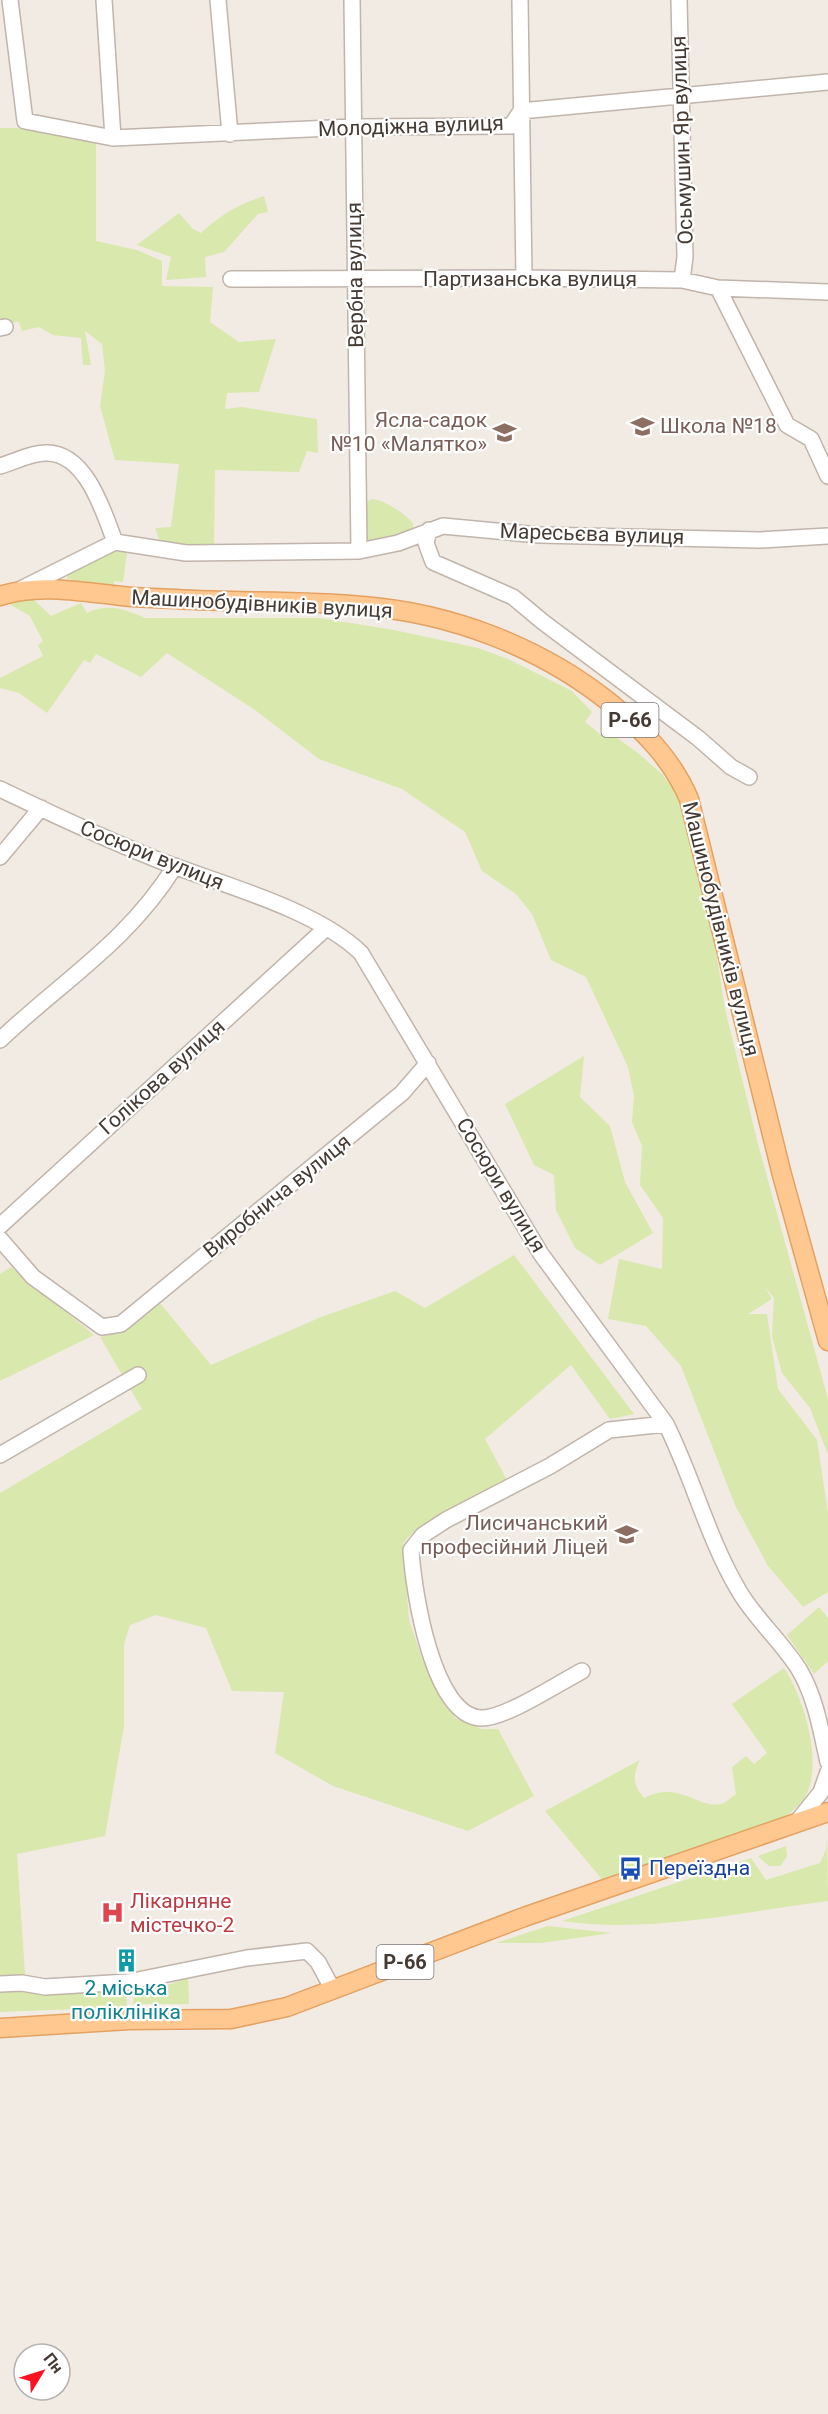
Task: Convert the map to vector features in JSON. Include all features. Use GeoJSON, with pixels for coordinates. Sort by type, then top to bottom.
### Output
{"type":"FeatureCollection","features":[{"type":"Feature","properties":{"kind":"main road","name":"Машинобудівників вулиця"},"geometry":{"type":"LineString","coordinates":[[0,596],[43,588],[122,596],[363,606],[403,611],[505,640],[540,656],[592,689],[635,725],[672,765],[689,799],[782,1175],[828,1341]]}},
{"type":"Feature","properties":{"kind":"main road","name":"Р-66"},"geometry":{"type":"LineString","coordinates":[[0,2028],[129,2020],[231,2019],[287,2007],[524,1917],[828,1812]]}},
{"type":"Feature","properties":{"kind":"street","name":"Молодіжна вулиця"},"geometry":{"type":"LineString","coordinates":[[10,0],[25,122],[113,138],[353,128],[511,126],[522,111],[680,94],[828,82]]}},
{"type":"Feature","properties":{"kind":"street"},"geometry":{"type":"LineString","coordinates":[[104,0],[113,138]]}},
{"type":"Feature","properties":{"kind":"street"},"geometry":{"type":"LineString","coordinates":[[218,0],[230,134]]}},
{"type":"Feature","properties":{"kind":"street","name":"Вербна вулиця"},"geometry":{"type":"LineString","coordinates":[[352,0],[359,551]]}},
{"type":"Feature","properties":{"kind":"street"},"geometry":{"type":"LineString","coordinates":[[520,0],[524,278]]}},
{"type":"Feature","properties":{"kind":"street","name":"Осьмушин Яр вулиця"},"geometry":{"type":"LineString","coordinates":[[679,0],[685,257],[682,280]]}},
{"type":"Feature","properties":{"kind":"street","name":"Партизанська вулиця"},"geometry":{"type":"LineString","coordinates":[[231,279],[682,280],[718,288],[828,292]]}},
{"type":"Feature","properties":{"kind":"street"},"geometry":{"type":"LineString","coordinates":[[718,288],[787,425],[811,439],[826,467]]}},
{"type":"Feature","properties":{"kind":"street"},"geometry":{"type":"LineString","coordinates":[[0,466],[45,453],[59,455],[72,463],[92,484],[115,542],[19,591]]}},
{"type":"Feature","properties":{"kind":"street","name":"Маресьєва вулиця"},"geometry":{"type":"LineString","coordinates":[[115,542],[186,553],[359,551],[398,543],[443,526],[539,535],[760,540],[828,536]]}},
{"type":"Feature","properties":{"kind":"street"},"geometry":{"type":"LineString","coordinates":[[429,530],[426,543],[433,562],[513,597],[731,767],[749,777]]}},
{"type":"Feature","properties":{"kind":"street","name":"Сосюри вулиця"},"geometry":{"type":"LineString","coordinates":[[0,789],[175,866],[285,906],[350,942],[361,953],[541,1254],[666,1424],[722,1559],[739,1592],[798,1669],[807,1686],[828,1762]]}},
{"type":"Feature","properties":{"kind":"street"},"geometry":{"type":"LineString","coordinates":[[0,858],[41,808]]}},
{"type":"Feature","properties":{"kind":"street"},"geometry":{"type":"LineString","coordinates":[[0,1040],[116,940],[154,897],[175,866]]}},
{"type":"Feature","properties":{"kind":"street","name":"Голікова вулиця"},"geometry":{"type":"LineString","coordinates":[[0,1226],[325,928]]}},
{"type":"Feature","properties":{"kind":"street","name":"Виробнича вулиця"},"geometry":{"type":"LineString","coordinates":[[6,1258],[102,1327],[121,1324],[402,1093],[428,1063]]}},
{"type":"Feature","properties":{"kind":"street"},"geometry":{"type":"LineString","coordinates":[[0,1239],[6,1258]]}},
{"type":"Feature","properties":{"kind":"street"},"geometry":{"type":"LineString","coordinates":[[0,1455],[138,1375]]}},
{"type":"Feature","properties":{"kind":"street"},"geometry":{"type":"LineString","coordinates":[[582,1671],[498,1715],[481,1718],[462,1711],[452,1698],[434,1664],[423,1632],[411,1550],[423,1535],[446,1520],[550,1466],[609,1430],[666,1424]]}},
{"type":"Feature","properties":{"kind":"street"},"geometry":{"type":"LineString","coordinates":[[796,1824],[815,1802],[828,1772]]}},
{"type":"Feature","properties":{"kind":"street"},"geometry":{"type":"LineString","coordinates":[[0,1984],[22,1983],[45,1987],[128,1982],[247,1958],[308,1951],[318,1962],[332,1988]]}},
{"type":"Feature","properties":{"kind":"green space"},"geometry":{"type":"Polygon","coordinates":[[[0,128],[21,128],[89,139],[96,145],[96,241],[137,250],[162,261],[162,286],[213,287],[210,322],[239,342],[276,339],[259,392],[227,393],[225,409],[241,407],[317,419],[318,453],[307,451],[299,472],[215,470],[214,546],[203,548],[160,542],[155,528],[171,527],[179,464],[115,460],[100,406],[105,371],[102,344],[85,331],[91,365],[83,365],[81,338],[53,335],[39,327],[22,331],[19,322],[0,323],[0,128]]]}},
{"type":"Feature","properties":{"kind":"green space"},"geometry":{"type":"Polygon","coordinates":[[[264,196],[268,212],[258,214],[224,252],[205,257],[206,277],[166,280],[171,257],[137,245],[179,213],[193,229],[201,233],[230,211],[264,196]]]}},
{"type":"Feature","properties":{"kind":"green space"},"geometry":{"type":"Polygon","coordinates":[[[372,499],[400,511],[413,523],[413,529],[377,542],[364,543],[365,503],[372,499]]]}},
{"type":"Feature","properties":{"kind":"green space"},"geometry":{"type":"Polygon","coordinates":[[[118,545],[128,546],[123,582],[114,581],[114,586],[67,579],[68,573],[118,545]]]}},
{"type":"Feature","properties":{"kind":"green space"},"geometry":{"type":"Polygon","coordinates":[[[32,598],[51,616],[81,603],[87,613],[102,608],[116,608],[145,618],[319,618],[394,630],[478,648],[508,659],[572,691],[592,712],[585,722],[601,735],[603,728],[638,753],[662,774],[678,794],[705,880],[725,1009],[758,1144],[828,1399],[828,1455],[810,1408],[782,1373],[772,1337],[774,1298],[764,1286],[772,1299],[748,1314],[767,1314],[778,1389],[817,1440],[828,1513],[828,1592],[803,1607],[768,1566],[735,1505],[681,1366],[646,1326],[608,1319],[619,1259],[662,1269],[663,1218],[640,1185],[642,1146],[632,1122],[634,1096],[628,1067],[586,977],[551,960],[532,914],[516,894],[482,871],[465,832],[402,789],[319,759],[255,710],[167,653],[141,677],[96,654],[90,663],[84,660],[47,713],[19,693],[0,688],[0,678],[43,656],[38,645],[43,641],[30,616],[9,604],[32,598]]]}},
{"type":"Feature","properties":{"kind":"green space"},"geometry":{"type":"Polygon","coordinates":[[[584,1056],[580,1097],[610,1126],[625,1182],[653,1233],[600,1265],[575,1248],[556,1210],[554,1175],[534,1165],[505,1104],[584,1056]]]}},
{"type":"Feature","properties":{"kind":"green space"},"geometry":{"type":"Polygon","coordinates":[[[514,1255],[634,1414],[610,1419],[571,1365],[485,1439],[507,1480],[434,1518],[403,1544],[409,1620],[423,1661],[455,1718],[482,1729],[498,1729],[534,1796],[468,1831],[333,1786],[275,1753],[284,1692],[232,1691],[206,1628],[156,1615],[130,1625],[124,1644],[124,1726],[105,1836],[17,1854],[25,1974],[19,1978],[0,1980],[0,1493],[142,1409],[100,1337],[125,1331],[159,1302],[211,1365],[321,1317],[395,1291],[425,1308],[514,1255]]]}},
{"type":"Feature","properties":{"kind":"green space"},"geometry":{"type":"Polygon","coordinates":[[[11,1267],[94,1335],[0,1381],[0,1274],[11,1267]]]}},
{"type":"Feature","properties":{"kind":"green space"},"geometry":{"type":"Polygon","coordinates":[[[819,1607],[828,1618],[828,1661],[814,1674],[787,1635],[819,1607]]]}},
{"type":"Feature","properties":{"kind":"green space"},"geometry":{"type":"Polygon","coordinates":[[[784,1668],[806,1717],[813,1757],[808,1792],[799,1805],[782,1818],[762,1827],[605,1883],[545,1811],[640,1760],[635,1780],[644,1798],[657,1793],[669,1792],[715,1805],[726,1802],[736,1794],[732,1767],[746,1756],[754,1764],[767,1753],[732,1704],[784,1668]]]}},
{"type":"Feature","properties":{"kind":"green space"},"geometry":{"type":"Polygon","coordinates":[[[827,1837],[828,1901],[729,1916],[662,1923],[628,1925],[562,1921],[751,1858],[766,1880],[820,1863],[826,1850],[827,1837]]]}},
{"type":"Feature","properties":{"kind":"green space"},"geometry":{"type":"Polygon","coordinates":[[[786,1846],[787,1857],[780,1866],[769,1866],[758,1856],[786,1846]]]}},
{"type":"Feature","properties":{"kind":"green space"},"geometry":{"type":"Polygon","coordinates":[[[548,1926],[612,1933],[541,1943],[496,1943],[548,1926]]]}},
{"type":"Feature","properties":{"kind":"green space"},"geometry":{"type":"Polygon","coordinates":[[[188,1977],[189,2004],[133,2004],[135,1988],[171,1984],[188,1977]]]}},
{"type":"Feature","properties":{"kind":"green space"},"geometry":{"type":"Polygon","coordinates":[[[126,1989],[127,2007],[0,2012],[0,1991],[126,1989]]]}},
{"type":"Feature","properties":{"kind":"place","name":"Школа №18"},"geometry":{"type":"Point","coordinates":[642,426]}},
{"type":"Feature","properties":{"kind":"place","name":"Ясла-садок №10 «Малятко»"},"geometry":{"type":"Point","coordinates":[505,432]}},
{"type":"Feature","properties":{"kind":"place","name":"Лисичанський професійний Ліцей"},"geometry":{"type":"Point","coordinates":[626,1535]}},
{"type":"Feature","properties":{"kind":"place","name":"Переїздна"},"geometry":{"type":"Point","coordinates":[631,1868]}},
{"type":"Feature","properties":{"kind":"place","name":"Лікарняне містечко-2"},"geometry":{"type":"Point","coordinates":[112,1913]}},
{"type":"Feature","properties":{"kind":"place","name":"2 міська поліклініка"},"geometry":{"type":"Point","coordinates":[126,1960]}}]}
